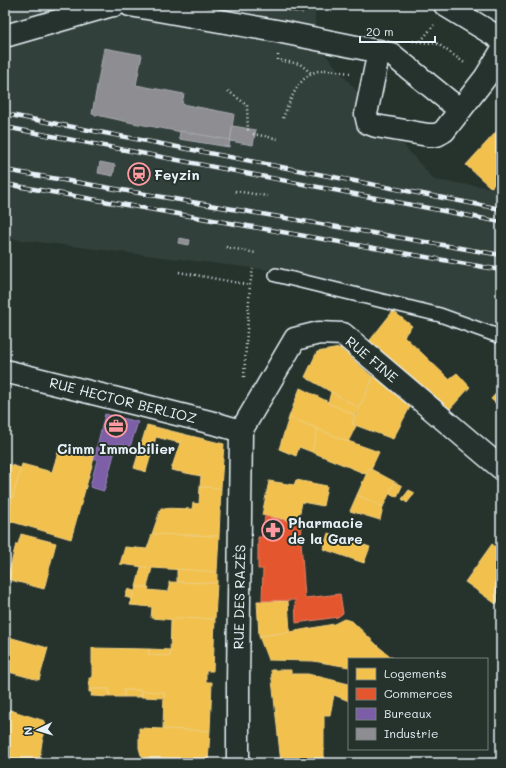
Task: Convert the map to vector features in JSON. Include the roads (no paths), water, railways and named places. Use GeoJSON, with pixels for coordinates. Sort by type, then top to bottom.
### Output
{"type":"FeatureCollection","features":[{"type":"Feature","properties":{"kind":"street"},"geometry":{"type":"LineString","coordinates":[[5,36],[115,5]]}},
{"type":"Feature","properties":{"kind":"street"},"geometry":{"type":"LineString","coordinates":[[130,5],[282,32],[391,54],[460,110]]}},
{"type":"Feature","properties":{"kind":"street"},"geometry":{"type":"LineString","coordinates":[[445,5],[501,39]]}},
{"type":"Feature","properties":{"kind":"street"},"geometry":{"type":"LineString","coordinates":[[379,51],[366,114],[368,123],[376,126],[428,135],[437,135],[444,131],[485,78],[501,52]]}},
{"type":"Feature","properties":{"kind":"street","name":"RUE FINE"},"geometry":{"type":"LineString","coordinates":[[241,431],[295,339],[319,333],[343,334],[501,468]]}},
{"type":"Feature","properties":{"kind":"street","name":"RUE HECTOR BERLIOZ"},"geometry":{"type":"LineString","coordinates":[[5,371],[241,431]]}},
{"type":"Feature","properties":{"kind":"street","name":"RUE DES RAZÈS"},"geometry":{"type":"LineString","coordinates":[[238,763],[241,431]]}},
{"type":"Feature","properties":{"kind":"lane"},"geometry":{"type":"LineString","coordinates":[[276,275],[440,315],[501,337]]}},
{"type":"Feature","properties":{"kind":"railway"},"geometry":{"type":"LineString","coordinates":[[5,114],[501,209]]}},
{"type":"Feature","properties":{"kind":"railway"},"geometry":{"type":"LineString","coordinates":[[5,127],[501,222]]}},
{"type":"Feature","properties":{"kind":"railway"},"geometry":{"type":"LineString","coordinates":[[5,170],[501,255]]}},
{"type":"Feature","properties":{"kind":"railway"},"geometry":{"type":"LineString","coordinates":[[5,184],[501,270]]}},
{"type":"Feature","properties":{"kind":"place","name":"Feyzin"},"geometry":{"type":"Point","coordinates":[139,174]}},
{"type":"Feature","properties":{"kind":"place","name":"Cimm Immobilier"},"geometry":{"type":"Point","coordinates":[116,426]}},
{"type":"Feature","properties":{"kind":"place","name":"Pharmacie de la Gare"},"geometry":{"type":"Point","coordinates":[273,530]}}]}
